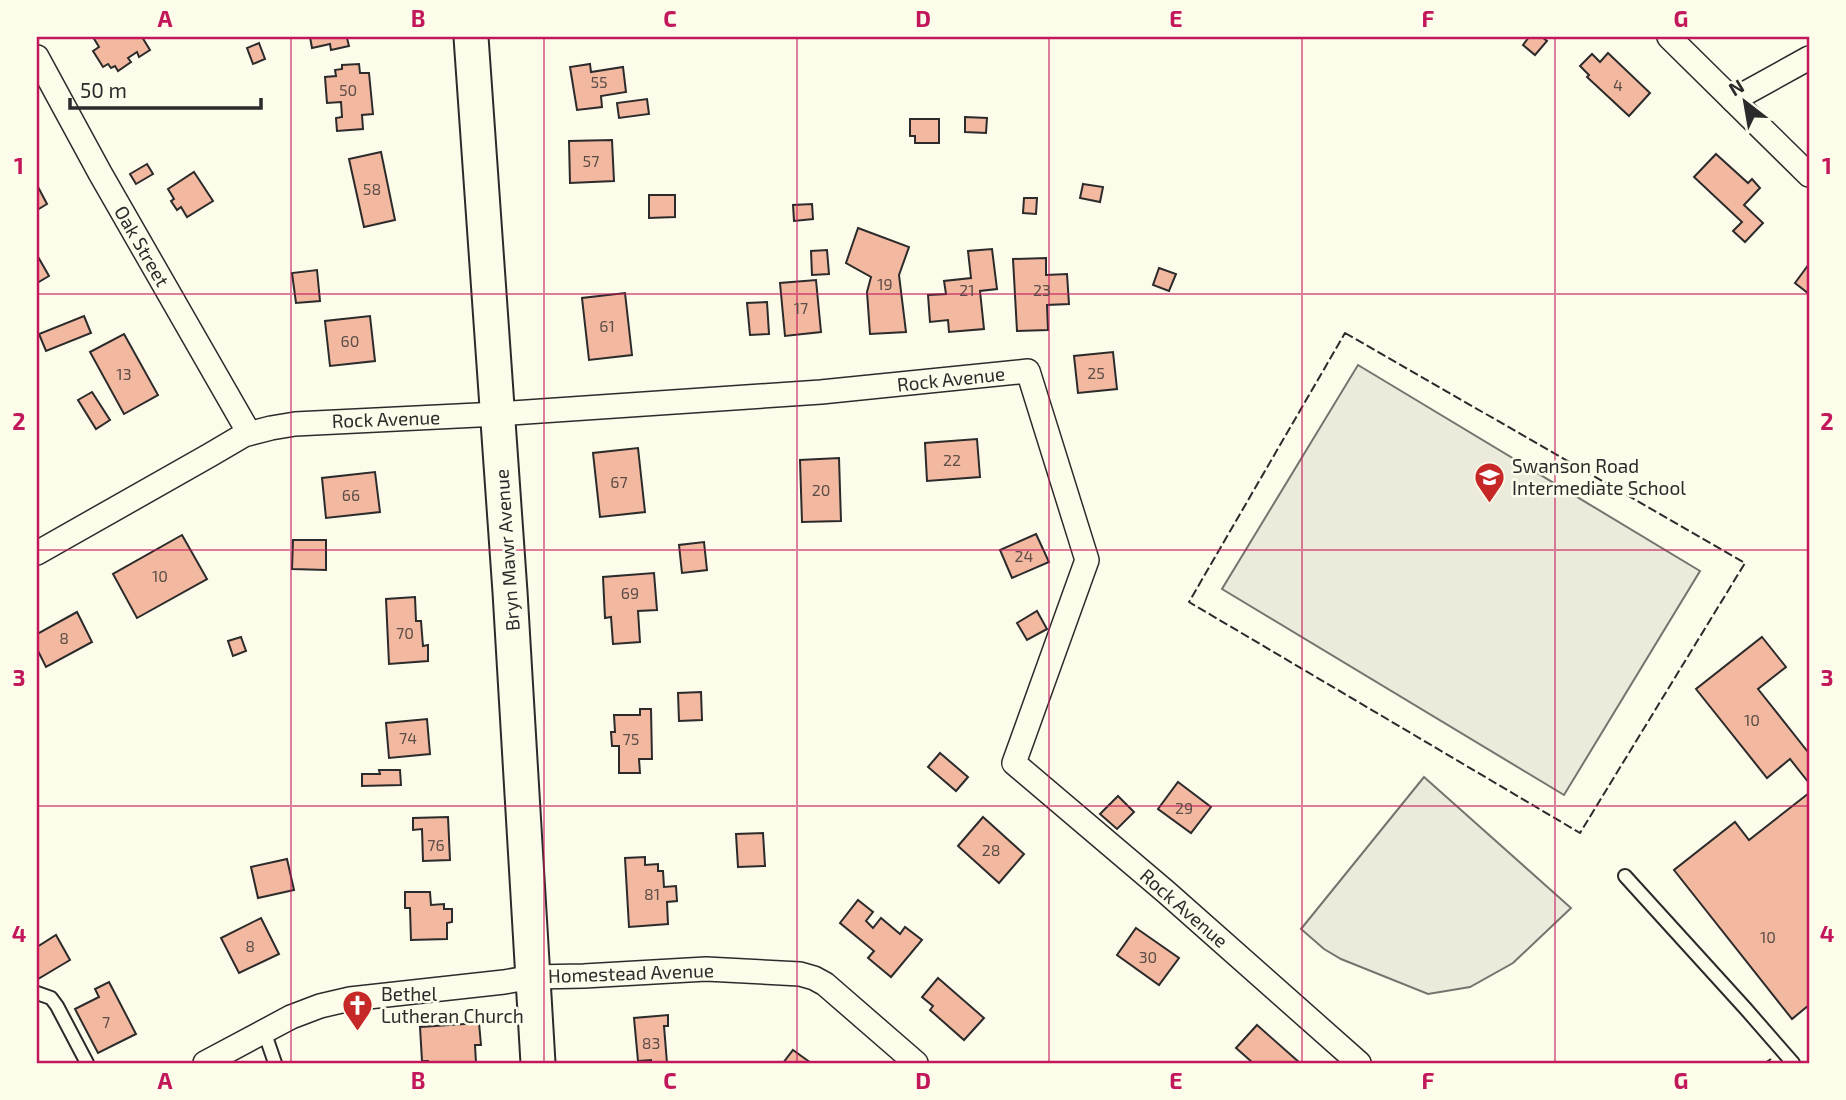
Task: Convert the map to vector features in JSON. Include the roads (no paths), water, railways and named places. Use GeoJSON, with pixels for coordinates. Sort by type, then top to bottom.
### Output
{"type":"FeatureCollection","features":[{"type":"Feature","properties":{"kind":"street","name":"Bryn Mawr Avenue"},"geometry":{"type":"LineString","coordinates":[[471,37],[498,414],[538,1063]]}},
{"type":"Feature","properties":{"kind":"street"},"geometry":{"type":"LineString","coordinates":[[1669,37],[1809,175]]}},
{"type":"Feature","properties":{"kind":"street","name":"Oak Street"},"geometry":{"type":"LineString","coordinates":[[37,57],[100,173],[250,433]]}},
{"type":"Feature","properties":{"kind":"street"},"geometry":{"type":"LineString","coordinates":[[1733,100],[1809,58]]}},
{"type":"Feature","properties":{"kind":"street","name":"Rock Avenue"},"geometry":{"type":"LineString","coordinates":[[37,553],[232,441],[271,428],[315,422],[498,414],[821,392],[1028,371],[1087,560],[1014,763],[1166,892],[1359,1063]]}},
{"type":"Feature","properties":{"kind":"street","name":"Homestead Avenue"},"geometry":{"type":"LineString","coordinates":[[205,1063],[305,1011],[350,999],[533,977],[706,969],[800,974],[814,978],[916,1063]]}},
{"type":"Feature","properties":{"kind":"lane"},"geometry":{"type":"LineString","coordinates":[[1625,876],[1793,1063]]}},
{"type":"Feature","properties":{"kind":"lane"},"geometry":{"type":"LineString","coordinates":[[37,993],[51,998],[57,1006],[87,1063]]}},
{"type":"Feature","properties":{"kind":"lane"},"geometry":{"type":"LineString","coordinates":[[264,1031],[275,1063]]}},
{"type":"Feature","properties":{"kind":"place","name":"Swanson Road Intermediate School"},"geometry":{"type":"Point","coordinates":[1489,504]}},
{"type":"Feature","properties":{"kind":"place","name":"Bethel Lutheran Church"},"geometry":{"type":"Point","coordinates":[358,1032]}}]}
